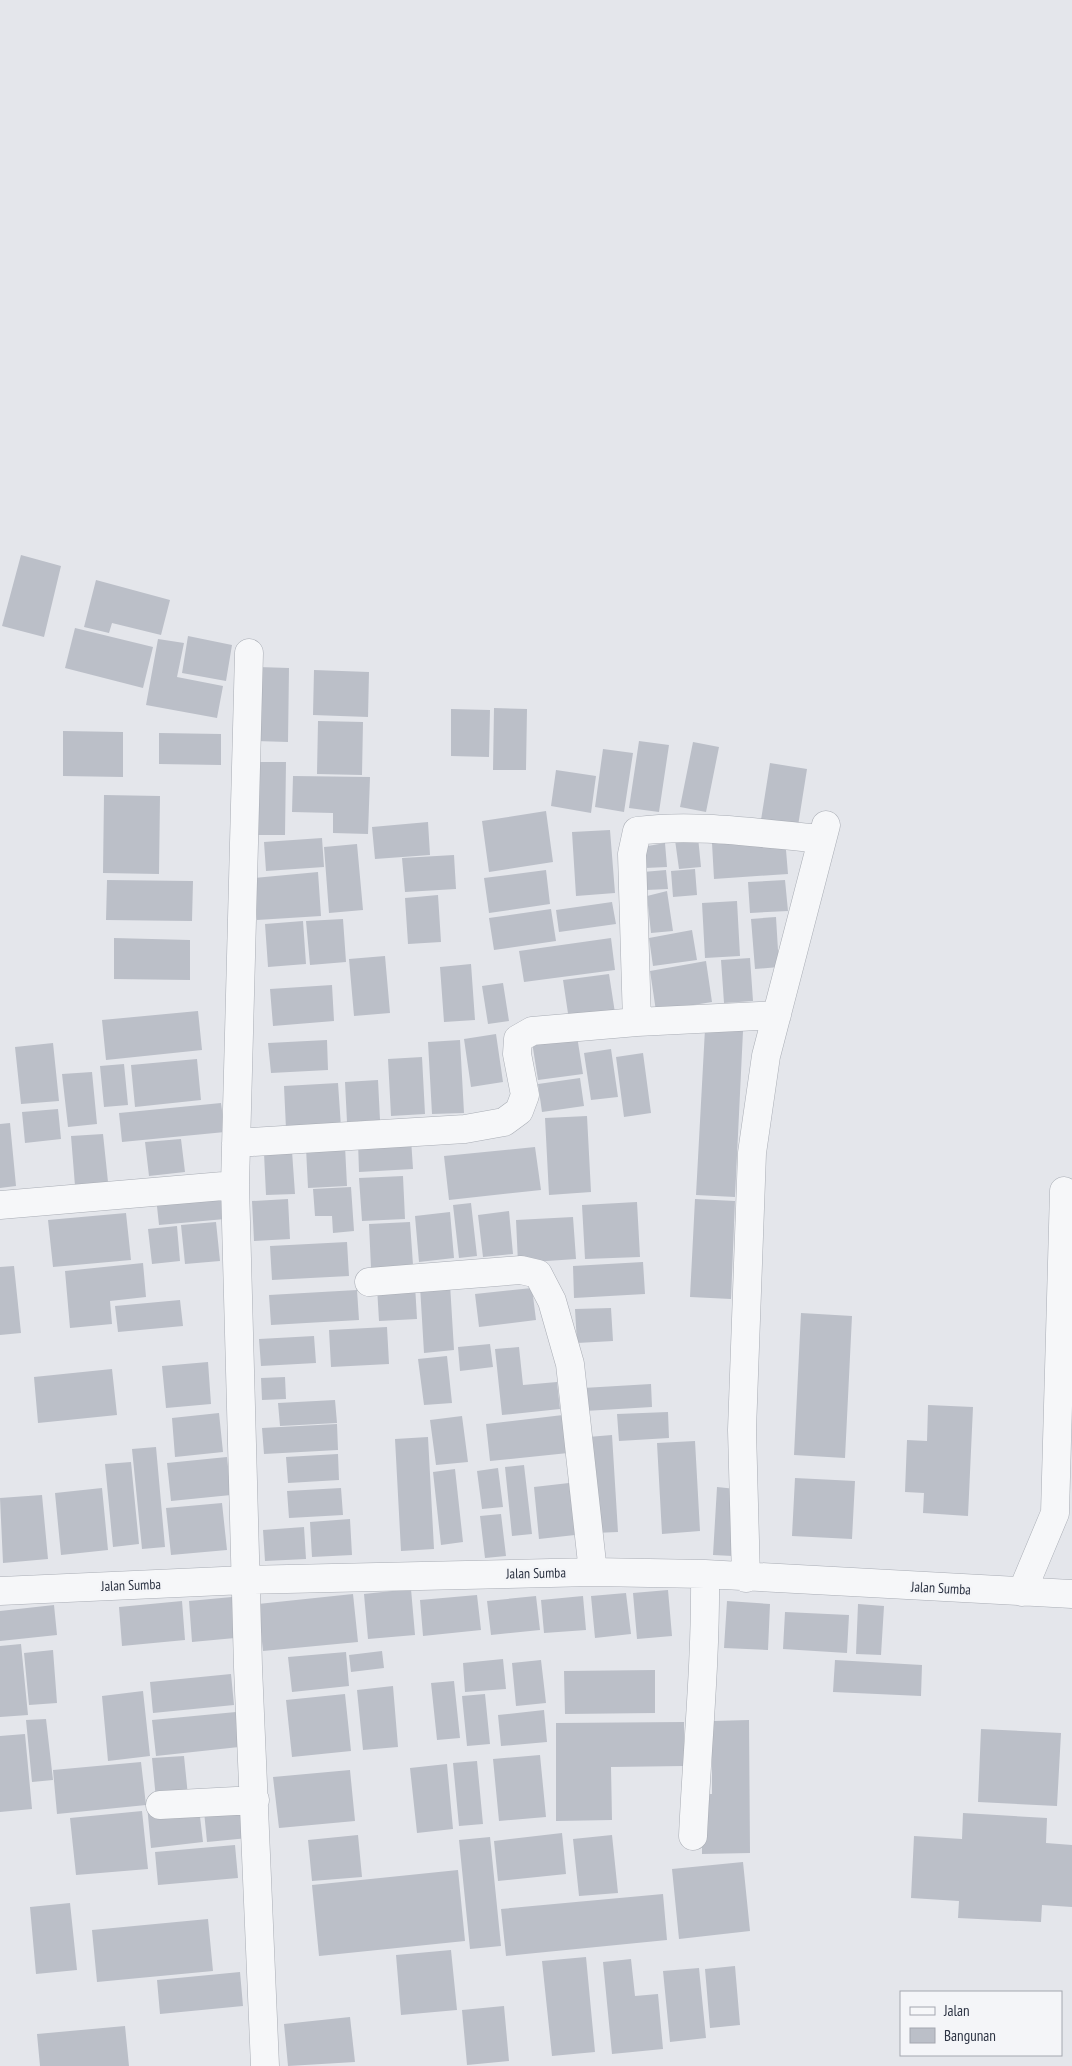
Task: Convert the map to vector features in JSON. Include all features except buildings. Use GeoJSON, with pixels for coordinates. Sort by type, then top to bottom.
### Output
{"type":"FeatureCollection","features":[{"type":"Feature","properties":{"kind":"street"},"geometry":{"type":"LineString","coordinates":[[249,653],[235,1185],[245,1580],[265,2066]]}},
{"type":"Feature","properties":{"kind":"street"},"geometry":{"type":"LineString","coordinates":[[637,1022],[632,854],[637,831],[658,828],[824,832],[766,1056],[752,1152],[742,1430],[746,1578]]}},
{"type":"Feature","properties":{"kind":"street"},"geometry":{"type":"LineString","coordinates":[[236,1143],[464,1129],[504,1122],[519,1111],[524,1095],[517,1054],[518,1039],[532,1031],[637,1022],[777,1015]]}},
{"type":"Feature","properties":{"kind":"street"},"geometry":{"type":"LineString","coordinates":[[0,1205],[235,1185]]}},
{"type":"Feature","properties":{"kind":"street"},"geometry":{"type":"LineString","coordinates":[[1022,1592],[1063,1513],[1064,1191]]}},
{"type":"Feature","properties":{"kind":"street"},"geometry":{"type":"LineString","coordinates":[[368,1282],[522,1270],[538,1274],[552,1301],[570,1364],[593,1572]]}},
{"type":"Feature","properties":{"kind":"street","name":"Jalan Sumba"},"geometry":{"type":"LineString","coordinates":[[0,1591],[245,1580],[593,1572],[705,1574],[746,1578],[1072,1594]]}},
{"type":"Feature","properties":{"kind":"street"},"geometry":{"type":"LineString","coordinates":[[693,1836],[701,1684],[706,1640],[705,1574]]}},
{"type":"Feature","properties":{"kind":"street"},"geometry":{"type":"LineString","coordinates":[[160,1805],[255,1800]]}}]}
